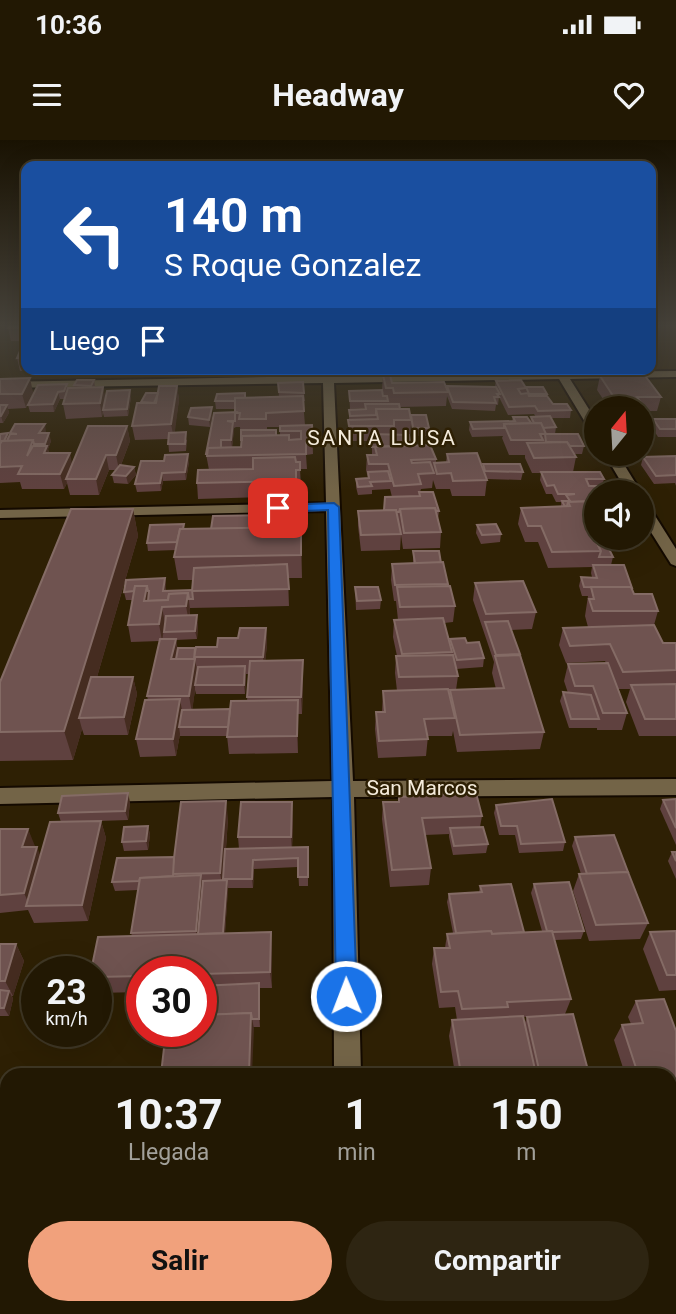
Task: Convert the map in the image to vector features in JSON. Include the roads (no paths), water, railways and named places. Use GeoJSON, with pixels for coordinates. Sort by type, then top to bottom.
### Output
{"type":"FeatureCollection","features":[{"type":"Feature","properties":{"kind":"street"},"geometry":{"type":"LineString","coordinates":[[0,385],[155,380]]}},
{"type":"Feature","properties":{"kind":"street"},"geometry":{"type":"LineString","coordinates":[[328,380],[343,789],[348,1068]]}},
{"type":"Feature","properties":{"kind":"street"},"geometry":{"type":"LineString","coordinates":[[565,380],[584,411]]}},
{"type":"Feature","properties":{"kind":"street"},"geometry":{"type":"LineString","coordinates":[[0,514],[334,507]]}},
{"type":"Feature","properties":{"kind":"street"},"geometry":{"type":"LineString","coordinates":[[654,525],[676,561]]}},
{"type":"Feature","properties":{"kind":"street","name":"San Marcos"},"geometry":{"type":"LineString","coordinates":[[0,796],[343,789],[676,787]]}},
{"type":"Feature","properties":{"kind":"district","name":"SANTA LUISA"},"geometry":{"type":"Point","coordinates":[382,438]}}]}
